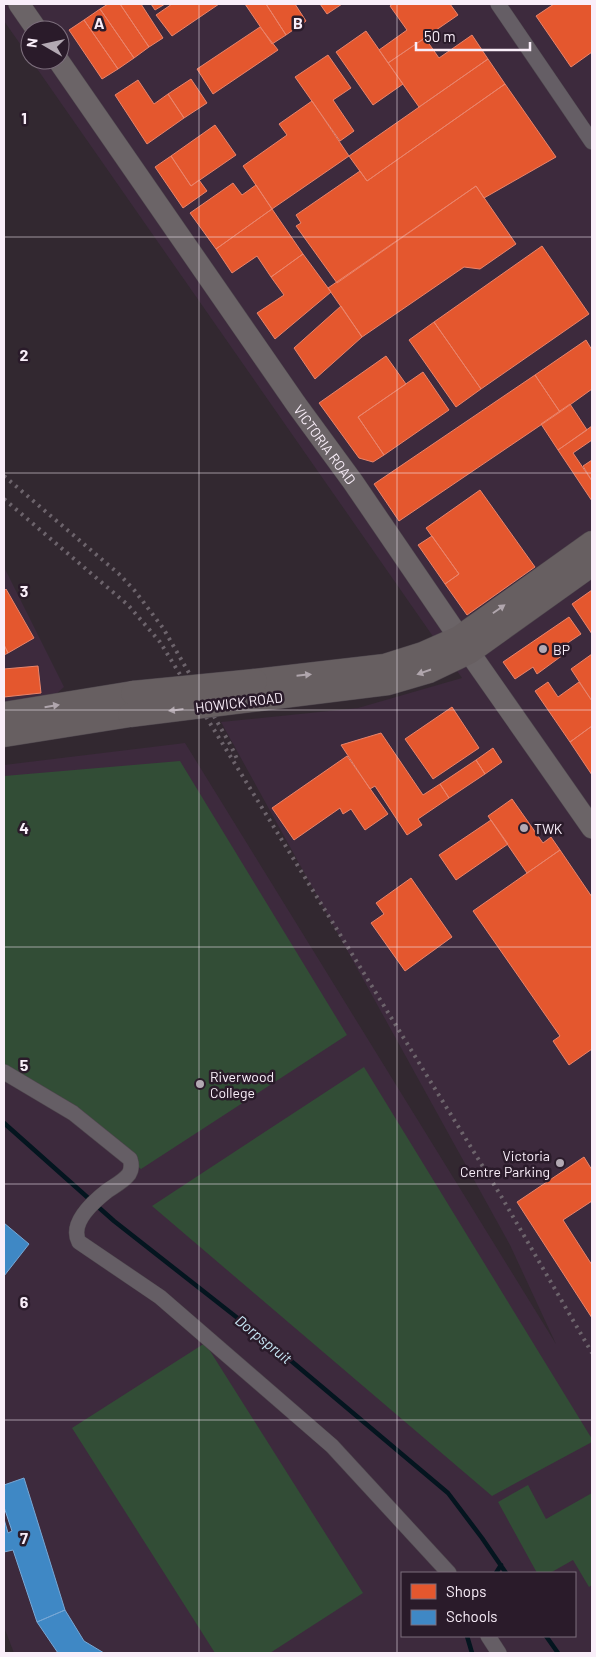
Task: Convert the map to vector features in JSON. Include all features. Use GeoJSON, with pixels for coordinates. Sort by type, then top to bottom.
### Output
{"type":"FeatureCollection","features":[{"type":"Feature","properties":{"kind":"main road"},"geometry":{"type":"LineString","coordinates":[[19,4],[30,20]]}},
{"type":"Feature","properties":{"kind":"main road","name":"VICTORIA ROAD"},"geometry":{"type":"LineString","coordinates":[[65,70],[592,828]]}},
{"type":"Feature","properties":{"kind":"main road"},"geometry":{"type":"LineString","coordinates":[[464,645],[592,543]]}},
{"type":"Feature","properties":{"kind":"main road"},"geometry":{"type":"LineString","coordinates":[[464,645],[592,564]]}},
{"type":"Feature","properties":{"kind":"main road","name":"HOWICK ROAD"},"geometry":{"type":"LineString","coordinates":[[4,714],[131,704],[257,690],[388,683],[429,671],[464,645]]}},
{"type":"Feature","properties":{"kind":"main road","name":"HOWICK ROAD"},"geometry":{"type":"LineString","coordinates":[[4,736],[131,704]]}},
{"type":"Feature","properties":{"kind":"street"},"geometry":{"type":"LineString","coordinates":[[498,4],[592,142]]}},
{"type":"Feature","properties":{"kind":"street"},"geometry":{"type":"LineString","coordinates":[[4,1072],[73,1113],[130,1159],[131,1167],[126,1177],[104,1193],[82,1216],[77,1233],[79,1242],[160,1297],[324,1439],[448,1572]]}},
{"type":"Feature","properties":{"kind":"street"},"geometry":{"type":"LineString","coordinates":[[489,1637],[499,1653]]}},
{"type":"Feature","properties":{"kind":"shaded area"},"geometry":{"type":"Polygon","coordinates":[[[4,4],[592,4],[592,1653],[14,1653],[4,1627],[4,765],[185,743],[556,1344],[510,1245],[221,722],[358,708],[462,678],[38,70],[70,70],[70,20],[20,20],[20,44],[4,21],[4,4]]]}},
{"type":"Feature","properties":{"kind":"shaded area"},"geometry":{"type":"Polygon","coordinates":[[[4,567],[64,687],[37,711],[4,715],[4,567]]]}},
{"type":"Feature","properties":{"kind":"green space"},"geometry":{"type":"Polygon","coordinates":[[[180,761],[347,1035],[141,1169],[4,1066],[4,776],[180,761]]]}},
{"type":"Feature","properties":{"kind":"green space"},"geometry":{"type":"Polygon","coordinates":[[[364,1067],[592,1439],[592,1442],[492,1496],[152,1206],[364,1067]]]}},
{"type":"Feature","properties":{"kind":"green space"},"geometry":{"type":"Polygon","coordinates":[[[205,1343],[363,1593],[270,1653],[215,1653],[72,1428],[205,1343]]]}},
{"type":"Feature","properties":{"kind":"green space"},"geometry":{"type":"Polygon","coordinates":[[[528,1485],[546,1519],[592,1493],[592,1585],[589,1587],[573,1560],[552,1572],[536,1572],[498,1502],[528,1485]]]}},
{"type":"Feature","properties":{"kind":"building: Shops"},"geometry":{"type":"Polygon","coordinates":[[[108,4],[120,4],[149,47],[134,58],[100,9],[108,4]]]}},
{"type":"Feature","properties":{"kind":"building: Shops"},"geometry":{"type":"Polygon","coordinates":[[[120,4],[141,4],[163,38],[149,47],[120,4]]]}},
{"type":"Feature","properties":{"kind":"building: Shops"},"geometry":{"type":"Polygon","coordinates":[[[151,4],[165,4],[155,10],[151,4]]]}},
{"type":"Feature","properties":{"kind":"building: Shops"},"geometry":{"type":"Polygon","coordinates":[[[172,4],[219,4],[172,36],[156,15],[172,4]]]}},
{"type":"Feature","properties":{"kind":"building: Shops"},"geometry":{"type":"Polygon","coordinates":[[[245,4],[266,4],[286,35],[272,44],[245,4]]]}},
{"type":"Feature","properties":{"kind":"building: Shops"},"geometry":{"type":"Polygon","coordinates":[[[266,4],[295,4],[306,21],[286,35],[266,4]]]}},
{"type":"Feature","properties":{"kind":"building: Shops"},"geometry":{"type":"Polygon","coordinates":[[[320,4],[342,4],[327,14],[320,4]]]}},
{"type":"Feature","properties":{"kind":"building: Shops"},"geometry":{"type":"Polygon","coordinates":[[[393,4],[450,4],[458,15],[388,63],[379,50],[407,30],[390,6],[393,4]]]}},
{"type":"Feature","properties":{"kind":"building: Shops"},"geometry":{"type":"Polygon","coordinates":[[[554,4],[592,4],[592,52],[571,67],[536,16],[554,4]]]}},
{"type":"Feature","properties":{"kind":"building: Shops"},"geometry":{"type":"Polygon","coordinates":[[[100,9],[134,58],[118,69],[84,20],[100,9]]]}},
{"type":"Feature","properties":{"kind":"building: Shops"},"geometry":{"type":"Polygon","coordinates":[[[84,20],[118,69],[102,79],[70,29],[84,20]]]}},
{"type":"Feature","properties":{"kind":"building: Shops"},"geometry":{"type":"Polygon","coordinates":[[[260,27],[278,50],[213,94],[197,69],[260,27]]]}},
{"type":"Feature","properties":{"kind":"building: Shops"},"geometry":{"type":"Polygon","coordinates":[[[366,31],[403,84],[373,105],[336,52],[366,31]]]}},
{"type":"Feature","properties":{"kind":"building: Shops"},"geometry":{"type":"Polygon","coordinates":[[[472,35],[488,59],[419,107],[388,63],[425,38],[439,58],[472,35]]]}},
{"type":"Feature","properties":{"kind":"building: Shops"},"geometry":{"type":"Polygon","coordinates":[[[328,55],[351,88],[333,100],[354,131],[340,141],[295,77],[328,55]]]}},
{"type":"Feature","properties":{"kind":"building: Shops"},"geometry":{"type":"Polygon","coordinates":[[[488,59],[505,84],[367,181],[349,156],[488,59]]]}},
{"type":"Feature","properties":{"kind":"building: Shops"},"geometry":{"type":"Polygon","coordinates":[[[191,79],[207,103],[184,118],[168,94],[191,79]]]}},
{"type":"Feature","properties":{"kind":"building: Shops"},"geometry":{"type":"Polygon","coordinates":[[[138,80],[154,104],[168,94],[184,118],[147,144],[115,95],[138,80]]]}},
{"type":"Feature","properties":{"kind":"building: Shops"},"geometry":{"type":"Polygon","coordinates":[[[505,84],[556,157],[484,198],[476,186],[337,283],[296,226],[301,223],[296,215],[360,171],[367,181],[505,84]]]}},
{"type":"Feature","properties":{"kind":"building: Shops"},"geometry":{"type":"Polygon","coordinates":[[[312,101],[349,156],[272,209],[243,166],[287,135],[279,124],[312,101]]]}},
{"type":"Feature","properties":{"kind":"building: Shops"},"geometry":{"type":"Polygon","coordinates":[[[215,125],[236,155],[191,186],[171,156],[215,125]]]}},
{"type":"Feature","properties":{"kind":"building: Shops"},"geometry":{"type":"Polygon","coordinates":[[[171,156],[191,186],[199,180],[207,191],[183,208],[155,167],[171,156]]]}},
{"type":"Feature","properties":{"kind":"building: Shops"},"geometry":{"type":"Polygon","coordinates":[[[233,183],[242,195],[256,185],[272,209],[216,249],[190,213],[233,183]]]}},
{"type":"Feature","properties":{"kind":"building: Shops"},"geometry":{"type":"Polygon","coordinates":[[[476,186],[516,244],[480,269],[464,267],[362,337],[328,288],[476,186]]]}},
{"type":"Feature","properties":{"kind":"building: Shops"},"geometry":{"type":"Polygon","coordinates":[[[272,209],[303,254],[271,277],[257,256],[232,273],[216,249],[272,209]]]}},
{"type":"Feature","properties":{"kind":"building: Shops"},"geometry":{"type":"Polygon","coordinates":[[[542,246],[589,314],[481,389],[434,322],[542,246]]]}},
{"type":"Feature","properties":{"kind":"building: Shops"},"geometry":{"type":"Polygon","coordinates":[[[303,254],[331,292],[275,339],[257,313],[284,295],[271,277],[303,254]]]}},
{"type":"Feature","properties":{"kind":"building: Shops"},"geometry":{"type":"Polygon","coordinates":[[[341,306],[362,337],[315,379],[294,348],[341,306]]]}},
{"type":"Feature","properties":{"kind":"building: Shops"},"geometry":{"type":"Polygon","coordinates":[[[434,322],[481,389],[456,407],[409,340],[434,322]]]}},
{"type":"Feature","properties":{"kind":"building: Shops"},"geometry":{"type":"Polygon","coordinates":[[[586,340],[592,350],[592,389],[560,412],[535,375],[586,340]]]}},
{"type":"Feature","properties":{"kind":"building: Shops"},"geometry":{"type":"Polygon","coordinates":[[[386,356],[406,384],[358,417],[384,455],[373,462],[359,458],[319,403],[386,356]]]}},
{"type":"Feature","properties":{"kind":"building: Shops"},"geometry":{"type":"Polygon","coordinates":[[[423,372],[449,410],[384,455],[358,417],[423,372]]]}},
{"type":"Feature","properties":{"kind":"building: Shops"},"geometry":{"type":"Polygon","coordinates":[[[535,375],[560,412],[399,521],[374,484],[535,375]]]}},
{"type":"Feature","properties":{"kind":"building: Shops"},"geometry":{"type":"Polygon","coordinates":[[[570,404],[587,430],[558,450],[541,424],[570,404]]]}},
{"type":"Feature","properties":{"kind":"building: Shops"},"geometry":{"type":"Polygon","coordinates":[[[592,426],[592,440],[573,453],[592,481],[592,501],[558,450],[592,426]]]}},
{"type":"Feature","properties":{"kind":"building: Shops"},"geometry":{"type":"Polygon","coordinates":[[[592,460],[592,481],[583,466],[592,460]]]}},
{"type":"Feature","properties":{"kind":"building: Shops"},"geometry":{"type":"Polygon","coordinates":[[[480,490],[535,567],[467,615],[445,584],[459,574],[426,528],[480,490]]]}},
{"type":"Feature","properties":{"kind":"building: Shops"},"geometry":{"type":"Polygon","coordinates":[[[432,536],[459,574],[445,584],[418,545],[432,536]]]}},
{"type":"Feature","properties":{"kind":"building: Shops"},"geometry":{"type":"Polygon","coordinates":[[[6,589],[34,638],[8,653],[4,645],[4,591],[6,589]]]}},
{"type":"Feature","properties":{"kind":"building: Shops"},"geometry":{"type":"Polygon","coordinates":[[[592,590],[592,634],[572,604],[592,590]]]}},
{"type":"Feature","properties":{"kind":"building: Shops"},"geometry":{"type":"Polygon","coordinates":[[[569,617],[581,634],[563,646],[567,652],[537,674],[533,667],[515,679],[503,662],[569,617]]]}},
{"type":"Feature","properties":{"kind":"building: Shops"},"geometry":{"type":"Polygon","coordinates":[[[4,645],[8,653],[4,655],[4,645]]]}},
{"type":"Feature","properties":{"kind":"building: Shops"},"geometry":{"type":"Polygon","coordinates":[[[592,654],[592,701],[571,669],[592,654]]]}},
{"type":"Feature","properties":{"kind":"building: Shops"},"geometry":{"type":"Polygon","coordinates":[[[38,666],[41,693],[4,697],[4,669],[38,666]]]}},
{"type":"Feature","properties":{"kind":"building: Shops"},"geometry":{"type":"Polygon","coordinates":[[[548,682],[558,697],[579,682],[592,701],[592,726],[570,742],[535,691],[548,682]]]}},
{"type":"Feature","properties":{"kind":"building: Shops"},"geometry":{"type":"Polygon","coordinates":[[[452,707],[479,748],[433,779],[405,739],[452,707]]]}},
{"type":"Feature","properties":{"kind":"building: Shops"},"geometry":{"type":"Polygon","coordinates":[[[592,726],[592,775],[570,742],[592,726]]]}},
{"type":"Feature","properties":{"kind":"building: Shops"},"geometry":{"type":"Polygon","coordinates":[[[381,733],[423,795],[440,784],[449,798],[418,819],[422,825],[407,835],[375,786],[370,789],[341,745],[381,733]]]}},
{"type":"Feature","properties":{"kind":"building: Shops"},"geometry":{"type":"Polygon","coordinates":[[[493,748],[502,762],[485,774],[476,760],[493,748]]]}},
{"type":"Feature","properties":{"kind":"building: Shops"},"geometry":{"type":"Polygon","coordinates":[[[347,756],[388,814],[365,830],[351,809],[343,814],[340,808],[294,840],[272,808],[347,756]]]}},
{"type":"Feature","properties":{"kind":"building: Shops"},"geometry":{"type":"Polygon","coordinates":[[[476,760],[485,774],[449,798],[440,784],[476,760]]]}},
{"type":"Feature","properties":{"kind":"building: Shops"},"geometry":{"type":"Polygon","coordinates":[[[512,799],[543,843],[551,837],[560,850],[527,873],[488,816],[512,799]]]}},
{"type":"Feature","properties":{"kind":"building: Shops"},"geometry":{"type":"Polygon","coordinates":[[[491,820],[508,844],[456,880],[439,855],[491,820]]]}},
{"type":"Feature","properties":{"kind":"building: Shops"},"geometry":{"type":"Polygon","coordinates":[[[560,850],[592,897],[592,1049],[569,1065],[553,1041],[560,1036],[473,911],[560,850]]]}},
{"type":"Feature","properties":{"kind":"building: Shops"},"geometry":{"type":"Polygon","coordinates":[[[411,878],[452,937],[405,971],[371,923],[384,914],[376,903],[411,878]]]}},
{"type":"Feature","properties":{"kind":"building: Shops"},"geometry":{"type":"Polygon","coordinates":[[[584,1157],[592,1170],[592,1201],[563,1220],[592,1265],[592,1318],[517,1202],[584,1157]]]}},
{"type":"Feature","properties":{"kind":"building: Schools"},"geometry":{"type":"Polygon","coordinates":[[[4,1223],[29,1244],[4,1276],[4,1223]]]}},
{"type":"Feature","properties":{"kind":"building: Schools"},"geometry":{"type":"Polygon","coordinates":[[[24,1478],[65,1610],[37,1622],[13,1550],[4,1552],[4,1519],[8,1533],[12,1531],[4,1507],[4,1485],[24,1478]]]}},
{"type":"Feature","properties":{"kind":"building: Schools"},"geometry":{"type":"Polygon","coordinates":[[[65,1610],[84,1641],[104,1653],[58,1653],[37,1622],[65,1610]]]}},
{"type":"Feature","properties":{"kind":"waterway","name":"Dorpspruit"},"geometry":{"type":"LineString","coordinates":[[4,1123],[114,1221],[277,1349],[448,1493],[505,1572]]}},
{"type":"Feature","properties":{"kind":"waterway","name":"Dorpspruit"},"geometry":{"type":"LineString","coordinates":[[497,1572],[501,1565]]}},
{"type":"Feature","properties":{"kind":"waterway"},"geometry":{"type":"LineString","coordinates":[[467,1637],[472,1653]]}},
{"type":"Feature","properties":{"kind":"waterway","name":"Dorpspruit"},"geometry":{"type":"LineString","coordinates":[[547,1637],[558,1653]]}},
{"type":"Feature","properties":{"kind":"railway"},"geometry":{"type":"LineString","coordinates":[[4,476],[119,574],[135,591],[163,628],[238,761]]}},
{"type":"Feature","properties":{"kind":"railway"},"geometry":{"type":"LineString","coordinates":[[4,499],[128,605],[160,642],[501,1196],[592,1353]]}},
{"type":"Feature","properties":{"kind":"place","name":"BP"},"geometry":{"type":"Point","coordinates":[543,649]}},
{"type":"Feature","properties":{"kind":"place","name":"TWK"},"geometry":{"type":"Point","coordinates":[524,828]}},
{"type":"Feature","properties":{"kind":"place","name":"Riverwood College"},"geometry":{"type":"Point","coordinates":[200,1084]}},
{"type":"Feature","properties":{"kind":"place","name":"Victoria Centre Parking"},"geometry":{"type":"Point","coordinates":[560,1163]}}]}
